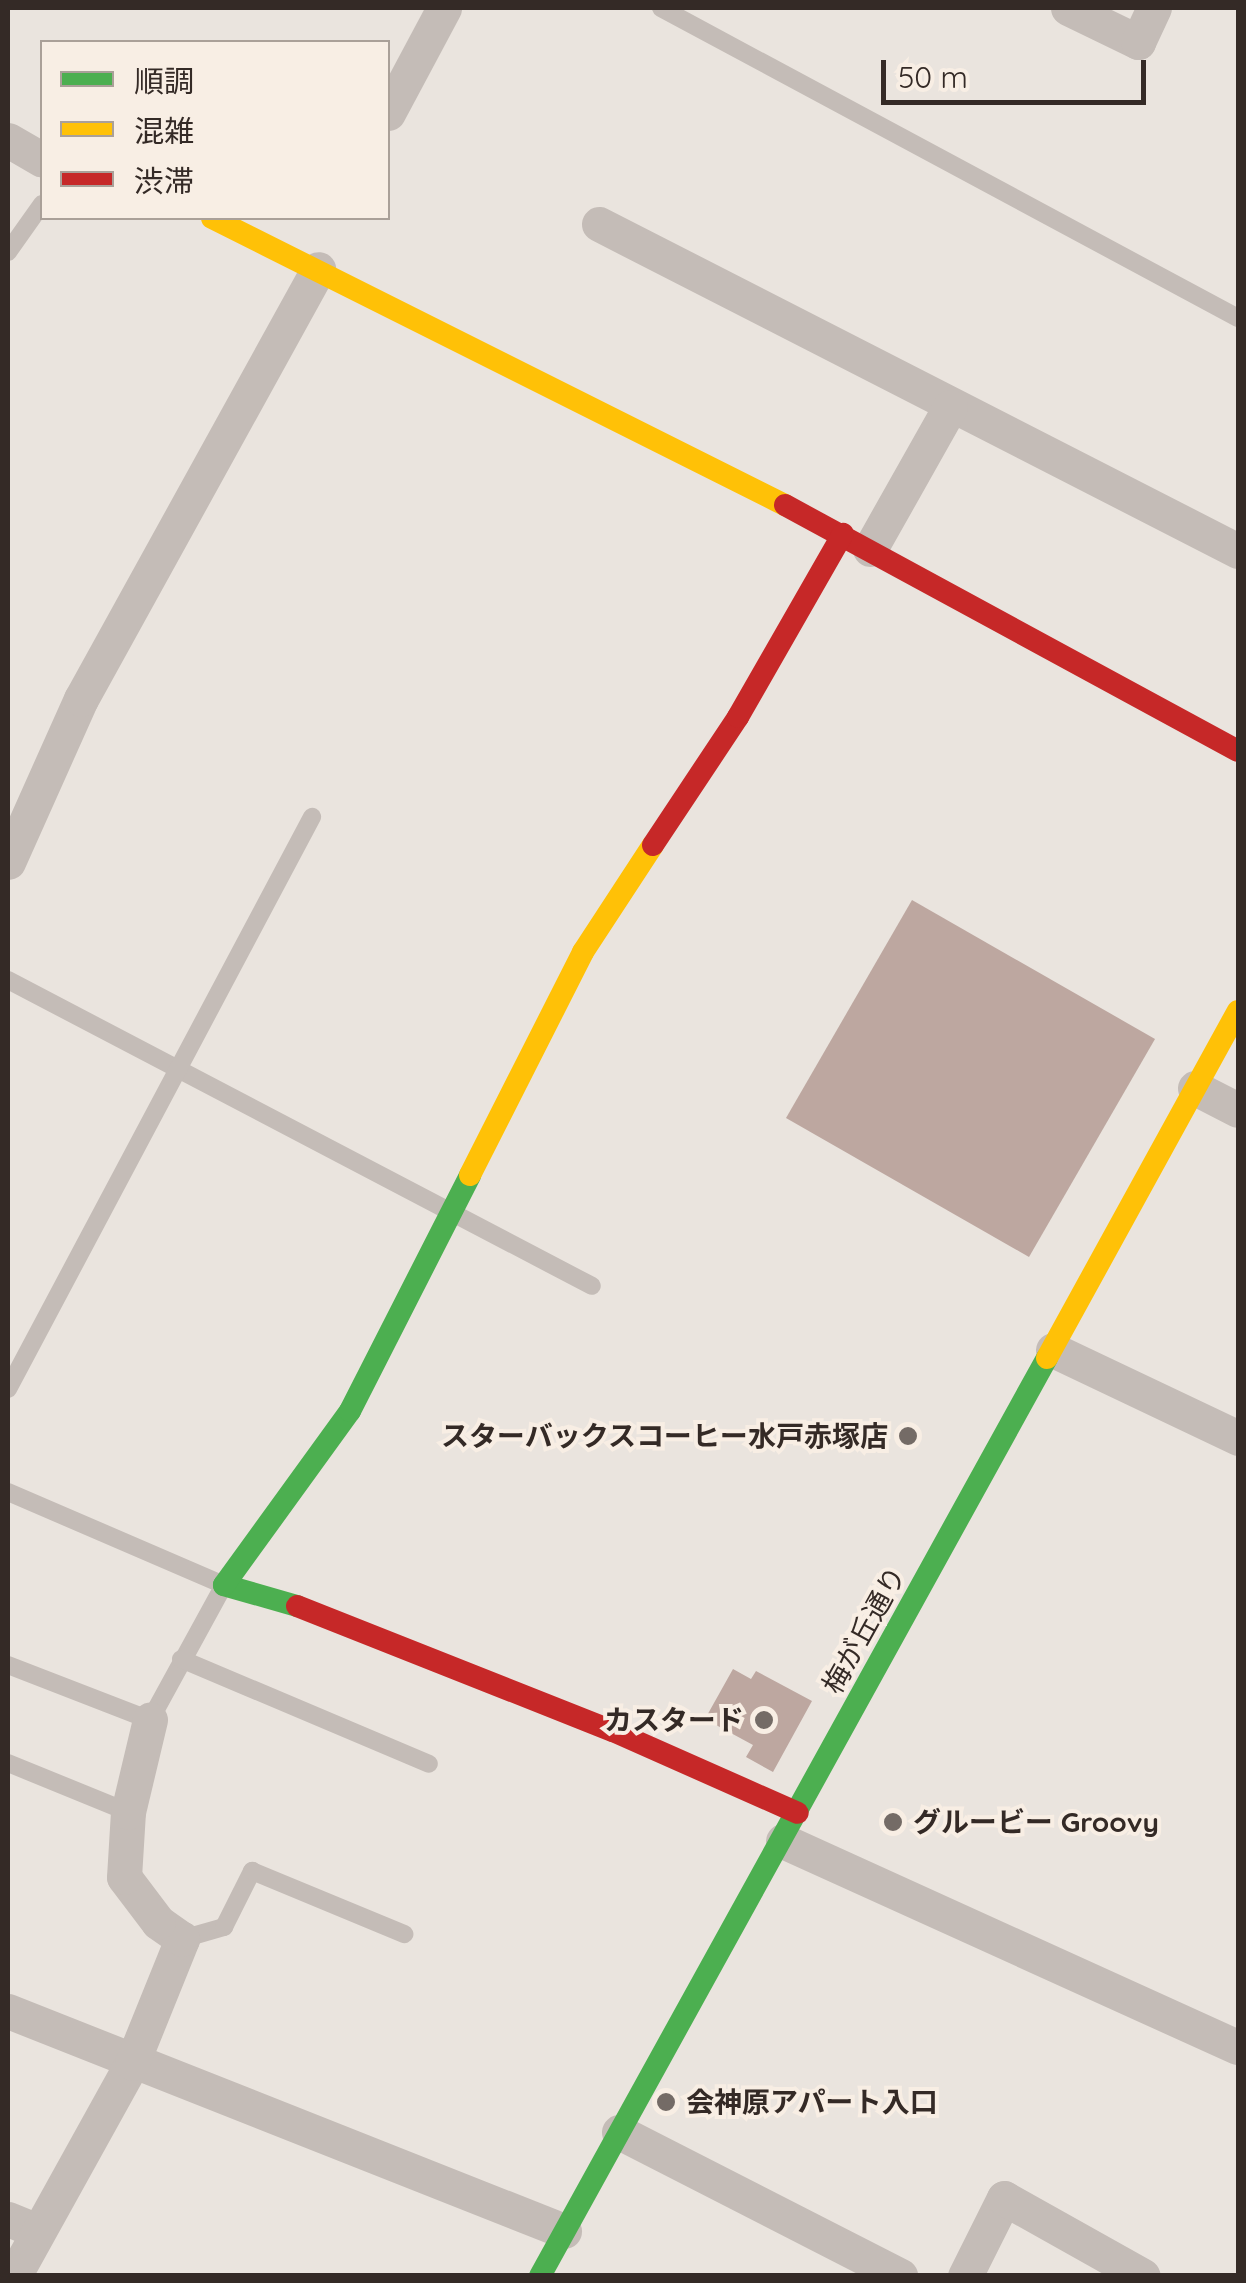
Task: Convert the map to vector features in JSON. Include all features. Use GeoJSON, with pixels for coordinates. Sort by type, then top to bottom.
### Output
{"type":"FeatureCollection","features":[{"type":"Feature","properties":{"kind":"street"},"geometry":{"type":"LineString","coordinates":[[390,109],[444,8]]}},
{"type":"Feature","properties":{"kind":"street"},"geometry":{"type":"LineString","coordinates":[[1068,8],[1138,42],[1154,8]]}},
{"type":"Feature","properties":{"kind":"street"},"geometry":{"type":"LineString","coordinates":[[8,140],[40,159]]}},
{"type":"Feature","properties":{"kind":"street"},"geometry":{"type":"LineString","coordinates":[[216,220],[856,542],[1238,751]]}},
{"type":"Feature","properties":{"kind":"street"},"geometry":{"type":"LineString","coordinates":[[598,224],[1238,551]]}},
{"type":"Feature","properties":{"kind":"street"},"geometry":{"type":"LineString","coordinates":[[8,862],[82,699],[318,269]]}},
{"type":"Feature","properties":{"kind":"street"},"geometry":{"type":"LineString","coordinates":[[950,407],[583,952],[449,1208],[350,1412],[224,1585],[252,1588],[577,1716],[790,1827],[1238,2047]]}},
{"type":"Feature","properties":{"kind":"street","name":"梅が丘通り"},"geometry":{"type":"LineString","coordinates":[[540,2276],[1238,1011]]}},
{"type":"Feature","properties":{"kind":"street"},"geometry":{"type":"LineString","coordinates":[[1195,1088],[1238,1110]]}},
{"type":"Feature","properties":{"kind":"street"},"geometry":{"type":"LineString","coordinates":[[1053,1350],[1238,1438]]}},
{"type":"Feature","properties":{"kind":"street"},"geometry":{"type":"LineString","coordinates":[[14,2276],[22,2225],[132,2063],[182,1940],[158,1922],[124,1877],[128,1812],[150,1720]]}},
{"type":"Feature","properties":{"kind":"street"},"geometry":{"type":"LineString","coordinates":[[8,2010],[132,2063],[564,2231]]}},
{"type":"Feature","properties":{"kind":"street"},"geometry":{"type":"LineString","coordinates":[[618,2132],[900,2276]]}},
{"type":"Feature","properties":{"kind":"street"},"geometry":{"type":"LineString","coordinates":[[965,2276],[1004,2198],[1143,2276]]}},
{"type":"Feature","properties":{"kind":"lane"},"geometry":{"type":"LineString","coordinates":[[661,8],[1238,318]]}},
{"type":"Feature","properties":{"kind":"lane"},"geometry":{"type":"LineString","coordinates":[[8,252],[40,207]]}},
{"type":"Feature","properties":{"kind":"lane"},"geometry":{"type":"LineString","coordinates":[[8,1388],[312,818]]}},
{"type":"Feature","properties":{"kind":"lane"},"geometry":{"type":"LineString","coordinates":[[8,980],[592,1286]]}},
{"type":"Feature","properties":{"kind":"lane"},"geometry":{"type":"LineString","coordinates":[[8,1492],[224,1585],[180,1659],[150,1720],[8,1665]]}},
{"type":"Feature","properties":{"kind":"lane"},"geometry":{"type":"LineString","coordinates":[[180,1659],[430,1764]]}},
{"type":"Feature","properties":{"kind":"lane"},"geometry":{"type":"LineString","coordinates":[[8,1763],[128,1812]]}},
{"type":"Feature","properties":{"kind":"lane"},"geometry":{"type":"LineString","coordinates":[[182,1940],[224,1926],[252,1871],[404,1934]]}},
{"type":"Feature","properties":{"kind":"building"},"geometry":{"type":"Polygon","coordinates":[[[912,900],[1155,1039],[1029,1257],[786,1118],[912,900]]]}},
{"type":"Feature","properties":{"kind":"building"},"geometry":{"type":"Polygon","coordinates":[[[733,1669],[751,1679],[756,1671],[812,1701],[773,1772],[746,1757],[753,1745],[705,1719],[733,1669]]]}},
{"type":"Feature","properties":{"kind":"traffic: fast"},"geometry":{"type":"LineString","coordinates":[[297,1606],[224,1585],[350,1411],[470,1175]]}},
{"type":"Feature","properties":{"kind":"traffic: fast"},"geometry":{"type":"LineString","coordinates":[[540,2276],[1047,1358]]}},
{"type":"Feature","properties":{"kind":"traffic: slow"},"geometry":{"type":"LineString","coordinates":[[216,220],[785,505]]}},
{"type":"Feature","properties":{"kind":"traffic: slow"},"geometry":{"type":"LineString","coordinates":[[470,1175],[583,952],[653,845]]}},
{"type":"Feature","properties":{"kind":"traffic: slow"},"geometry":{"type":"LineString","coordinates":[[1047,1358],[1238,1011]]}},
{"type":"Feature","properties":{"kind":"traffic: jam"},"geometry":{"type":"LineString","coordinates":[[785,505],[1238,751]]}},
{"type":"Feature","properties":{"kind":"traffic: jam"},"geometry":{"type":"LineString","coordinates":[[653,845],[738,717],[843,534]]}},
{"type":"Feature","properties":{"kind":"traffic: jam"},"geometry":{"type":"LineString","coordinates":[[297,1606],[613,1731],[798,1813]]}},
{"type":"Feature","properties":{"kind":"place","name":"スターバックスコーヒー水戸赤塚店"},"geometry":{"type":"Point","coordinates":[908,1436]}},
{"type":"Feature","properties":{"kind":"place","name":"カスタード"},"geometry":{"type":"Point","coordinates":[764,1720]}},
{"type":"Feature","properties":{"kind":"place","name":"グルービー Groovy"},"geometry":{"type":"Point","coordinates":[893,1822]}},
{"type":"Feature","properties":{"kind":"place","name":"会神原アパート入口"},"geometry":{"type":"Point","coordinates":[666,2102]}}]}
